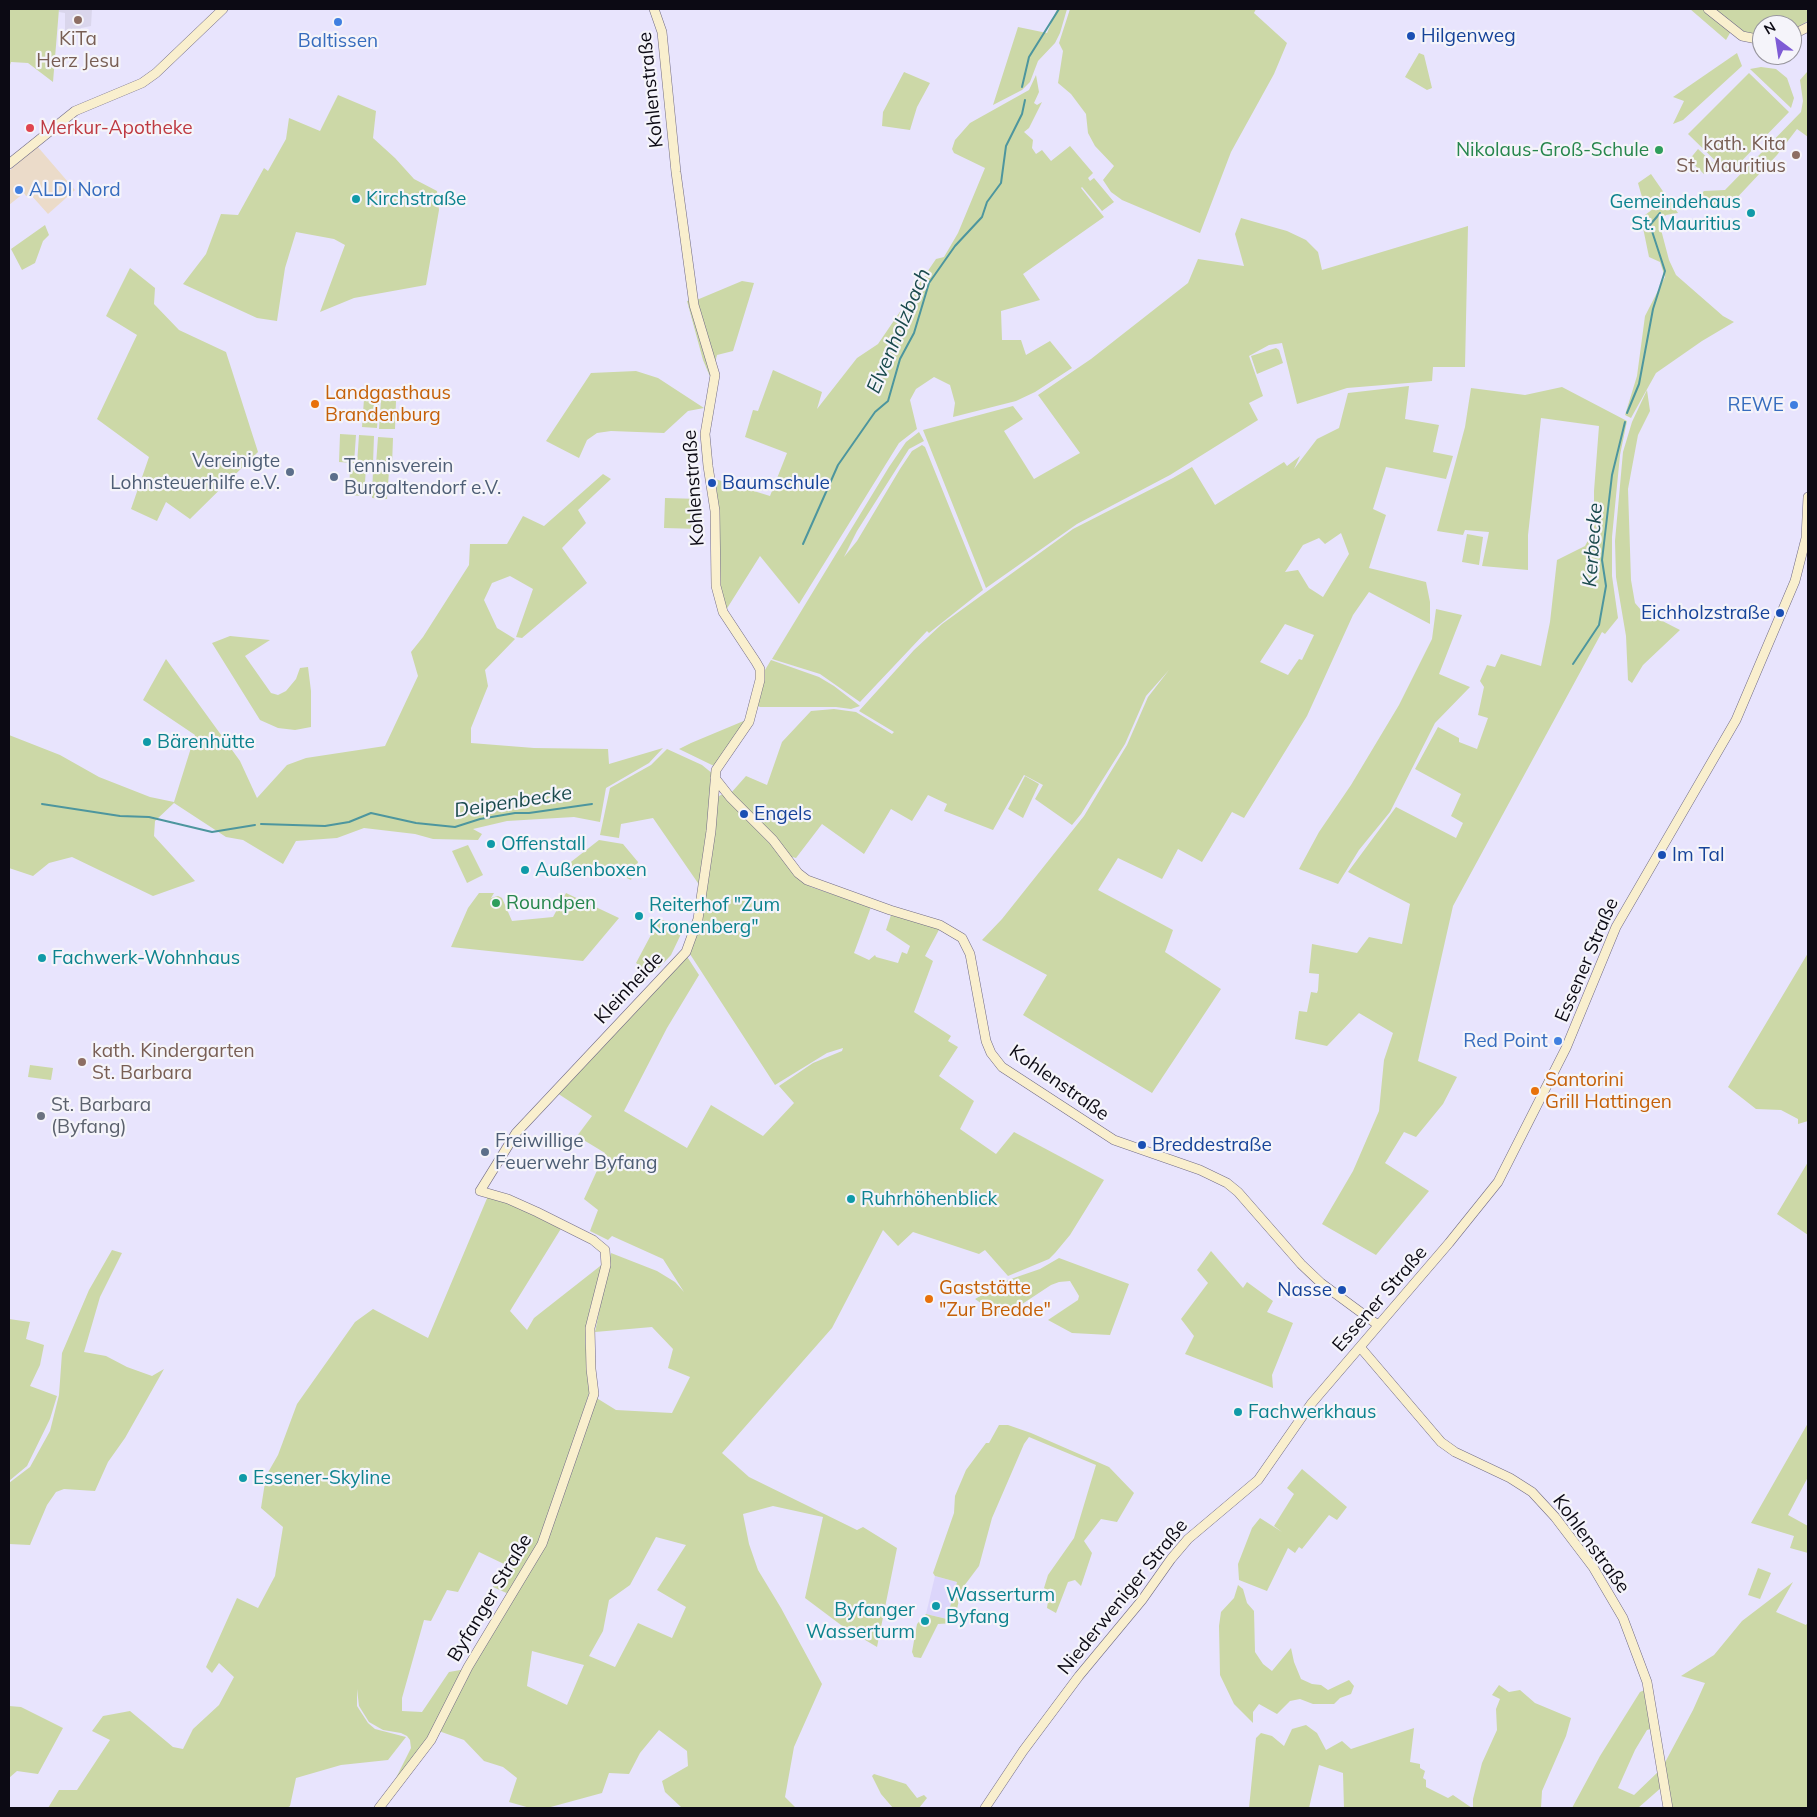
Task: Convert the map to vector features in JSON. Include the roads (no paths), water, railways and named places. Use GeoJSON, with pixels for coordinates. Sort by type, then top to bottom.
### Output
{"type":"FeatureCollection","features":[{"type":"Feature","properties":{"kind":"street"},"geometry":{"type":"LineString","coordinates":[[9,164],[75,111],[142,83],[156,73],[223,9]]}},
{"type":"Feature","properties":{"kind":"street","name":"Kohlenstraße"},"geometry":{"type":"LineString","coordinates":[[654,9],[662,32],[676,172],[694,305],[715,375],[705,434],[715,511],[716,586],[723,612],[756,662],[760,676],[748,722],[716,774],[730,797],[773,840],[798,873],[807,880],[890,910],[940,924],[962,938],[970,954],[988,1047],[1002,1067],[1114,1140],[1200,1170],[1227,1183],[1238,1192],[1307,1270],[1378,1325]]}},
{"type":"Feature","properties":{"kind":"street"},"geometry":{"type":"LineString","coordinates":[[1708,9],[1742,36],[1752,38]]}},
{"type":"Feature","properties":{"kind":"street","name":"Essener Straße"},"geometry":{"type":"LineString","coordinates":[[1318,1395],[1498,1182],[1566,1048],[1616,927],[1739,714],[1795,581],[1806,538],[1808,496]]}},
{"type":"Feature","properties":{"kind":"street","name":"Kleinheide"},"geometry":{"type":"LineString","coordinates":[[480,1191],[516,1133],[686,952],[698,919],[712,832],[716,774]]}},
{"type":"Feature","properties":{"kind":"street","name":"Byfanger Straße"},"geometry":{"type":"LineString","coordinates":[[379,1808],[431,1740],[468,1667],[542,1544],[594,1394],[590,1328],[606,1265],[605,1250],[593,1240],[538,1212],[508,1199],[480,1191]]}},
{"type":"Feature","properties":{"kind":"street","name":"Kohlenstraße"},"geometry":{"type":"LineString","coordinates":[[1360,1347],[1441,1442],[1455,1452],[1510,1478],[1532,1492],[1555,1517],[1592,1567],[1622,1618],[1644,1674],[1650,1696],[1668,1808]]}},
{"type":"Feature","properties":{"kind":"street","name":"Niederweniger Straße"},"geometry":{"type":"LineString","coordinates":[[985,1808],[1023,1751],[1079,1676],[1142,1600],[1171,1559],[1188,1539],[1258,1480],[1318,1395]]}},
{"type":"Feature","properties":{"kind":"waterway","name":"Elvenholzbach"},"geometry":{"type":"LineString","coordinates":[[1022,87],[1029,57],[1059,9]]}},
{"type":"Feature","properties":{"kind":"waterway","name":"Elvenholzbach"},"geometry":{"type":"LineString","coordinates":[[803,544],[838,465],[875,412],[888,401],[900,359],[914,333],[929,283],[955,246],[982,217],[987,202],[1001,183],[1006,146],[1022,114],[1025,100]]}},
{"type":"Feature","properties":{"kind":"waterway","name":"Kerbecke"},"geometry":{"type":"LineString","coordinates":[[1627,413],[1639,384],[1653,309],[1665,271],[1650,225],[1660,213]]}},
{"type":"Feature","properties":{"kind":"waterway","name":"Kerbecke"},"geometry":{"type":"LineString","coordinates":[[1573,664],[1599,625],[1606,586],[1602,560],[1612,475],[1625,422]]}},
{"type":"Feature","properties":{"kind":"waterway","name":"Deipenbecke"},"geometry":{"type":"LineString","coordinates":[[42,804],[120,816],[149,817],[212,832],[255,825]]}},
{"type":"Feature","properties":{"kind":"waterway","name":"Deipenbecke"},"geometry":{"type":"LineString","coordinates":[[261,824],[325,826],[349,822],[371,813],[416,823],[455,827],[480,819],[515,813],[529,813],[592,804]]}},
{"type":"Feature","properties":{"kind":"place","name":"KiTa Herz Jesu"},"geometry":{"type":"Point","coordinates":[78,20]}},
{"type":"Feature","properties":{"kind":"place","name":"Baltissen"},"geometry":{"type":"Point","coordinates":[338,22]}},
{"type":"Feature","properties":{"kind":"place","name":"Hilgenweg"},"geometry":{"type":"Point","coordinates":[1411,36]}},
{"type":"Feature","properties":{"kind":"place","name":"Merkur-Apotheke"},"geometry":{"type":"Point","coordinates":[30,128]}},
{"type":"Feature","properties":{"kind":"place","name":"Nikolaus-Groß-Schule"},"geometry":{"type":"Point","coordinates":[1659,150]}},
{"type":"Feature","properties":{"kind":"place","name":"kath. Kita St. Mauritius"},"geometry":{"type":"Point","coordinates":[1796,155]}},
{"type":"Feature","properties":{"kind":"place","name":"ALDI Nord"},"geometry":{"type":"Point","coordinates":[19,190]}},
{"type":"Feature","properties":{"kind":"place","name":"Kirchstraße"},"geometry":{"type":"Point","coordinates":[356,199]}},
{"type":"Feature","properties":{"kind":"place","name":"Gemeindehaus St. Mauritius"},"geometry":{"type":"Point","coordinates":[1751,213]}},
{"type":"Feature","properties":{"kind":"place","name":"Landgasthaus Brandenburg"},"geometry":{"type":"Point","coordinates":[315,404]}},
{"type":"Feature","properties":{"kind":"place","name":"REWE"},"geometry":{"type":"Point","coordinates":[1794,405]}},
{"type":"Feature","properties":{"kind":"place","name":"Vereinigte Lohnsteuerhilfe e.V."},"geometry":{"type":"Point","coordinates":[290,472]}},
{"type":"Feature","properties":{"kind":"place","name":"Tennisverein Burgaltendorf e.V."},"geometry":{"type":"Point","coordinates":[334,477]}},
{"type":"Feature","properties":{"kind":"place","name":"Baumschule"},"geometry":{"type":"Point","coordinates":[712,483]}},
{"type":"Feature","properties":{"kind":"place","name":"Eichholzstraße"},"geometry":{"type":"Point","coordinates":[1780,613]}},
{"type":"Feature","properties":{"kind":"place","name":"Bärenhütte"},"geometry":{"type":"Point","coordinates":[147,742]}},
{"type":"Feature","properties":{"kind":"place","name":"Engels"},"geometry":{"type":"Point","coordinates":[744,814]}},
{"type":"Feature","properties":{"kind":"place","name":"Offenstall"},"geometry":{"type":"Point","coordinates":[491,844]}},
{"type":"Feature","properties":{"kind":"place","name":"Im Tal"},"geometry":{"type":"Point","coordinates":[1662,855]}},
{"type":"Feature","properties":{"kind":"place","name":"Außenboxen"},"geometry":{"type":"Point","coordinates":[525,870]}},
{"type":"Feature","properties":{"kind":"place","name":"Roundpen"},"geometry":{"type":"Point","coordinates":[496,903]}},
{"type":"Feature","properties":{"kind":"place","name":"Reiterhof \"Zum Kronenberg\""},"geometry":{"type":"Point","coordinates":[639,916]}},
{"type":"Feature","properties":{"kind":"place","name":"Fachwerk-Wohnhaus"},"geometry":{"type":"Point","coordinates":[42,958]}},
{"type":"Feature","properties":{"kind":"place","name":"Red Point"},"geometry":{"type":"Point","coordinates":[1558,1041]}},
{"type":"Feature","properties":{"kind":"place","name":"kath. Kindergarten St. Barbara"},"geometry":{"type":"Point","coordinates":[82,1062]}},
{"type":"Feature","properties":{"kind":"place","name":"Santorini Grill Hattingen"},"geometry":{"type":"Point","coordinates":[1535,1091]}},
{"type":"Feature","properties":{"kind":"place","name":"St. Barbara (Byfang)"},"geometry":{"type":"Point","coordinates":[41,1116]}},
{"type":"Feature","properties":{"kind":"place","name":"Breddestraße"},"geometry":{"type":"Point","coordinates":[1142,1145]}},
{"type":"Feature","properties":{"kind":"place","name":"Freiwillige Feuerwehr Byfang"},"geometry":{"type":"Point","coordinates":[485,1152]}},
{"type":"Feature","properties":{"kind":"place","name":"Ruhrhöhenblick"},"geometry":{"type":"Point","coordinates":[851,1199]}},
{"type":"Feature","properties":{"kind":"place","name":"Nasse"},"geometry":{"type":"Point","coordinates":[1342,1290]}},
{"type":"Feature","properties":{"kind":"place","name":"Gaststätte \"Zur Bredde\""},"geometry":{"type":"Point","coordinates":[929,1299]}},
{"type":"Feature","properties":{"kind":"place","name":"Fachwerkhaus"},"geometry":{"type":"Point","coordinates":[1238,1412]}},
{"type":"Feature","properties":{"kind":"place","name":"Essener-Skyline"},"geometry":{"type":"Point","coordinates":[243,1478]}},
{"type":"Feature","properties":{"kind":"place","name":"Wasserturm Byfang"},"geometry":{"type":"Point","coordinates":[936,1606]}},
{"type":"Feature","properties":{"kind":"place","name":"Byfanger Wasserturm"},"geometry":{"type":"Point","coordinates":[925,1621]}}]}
